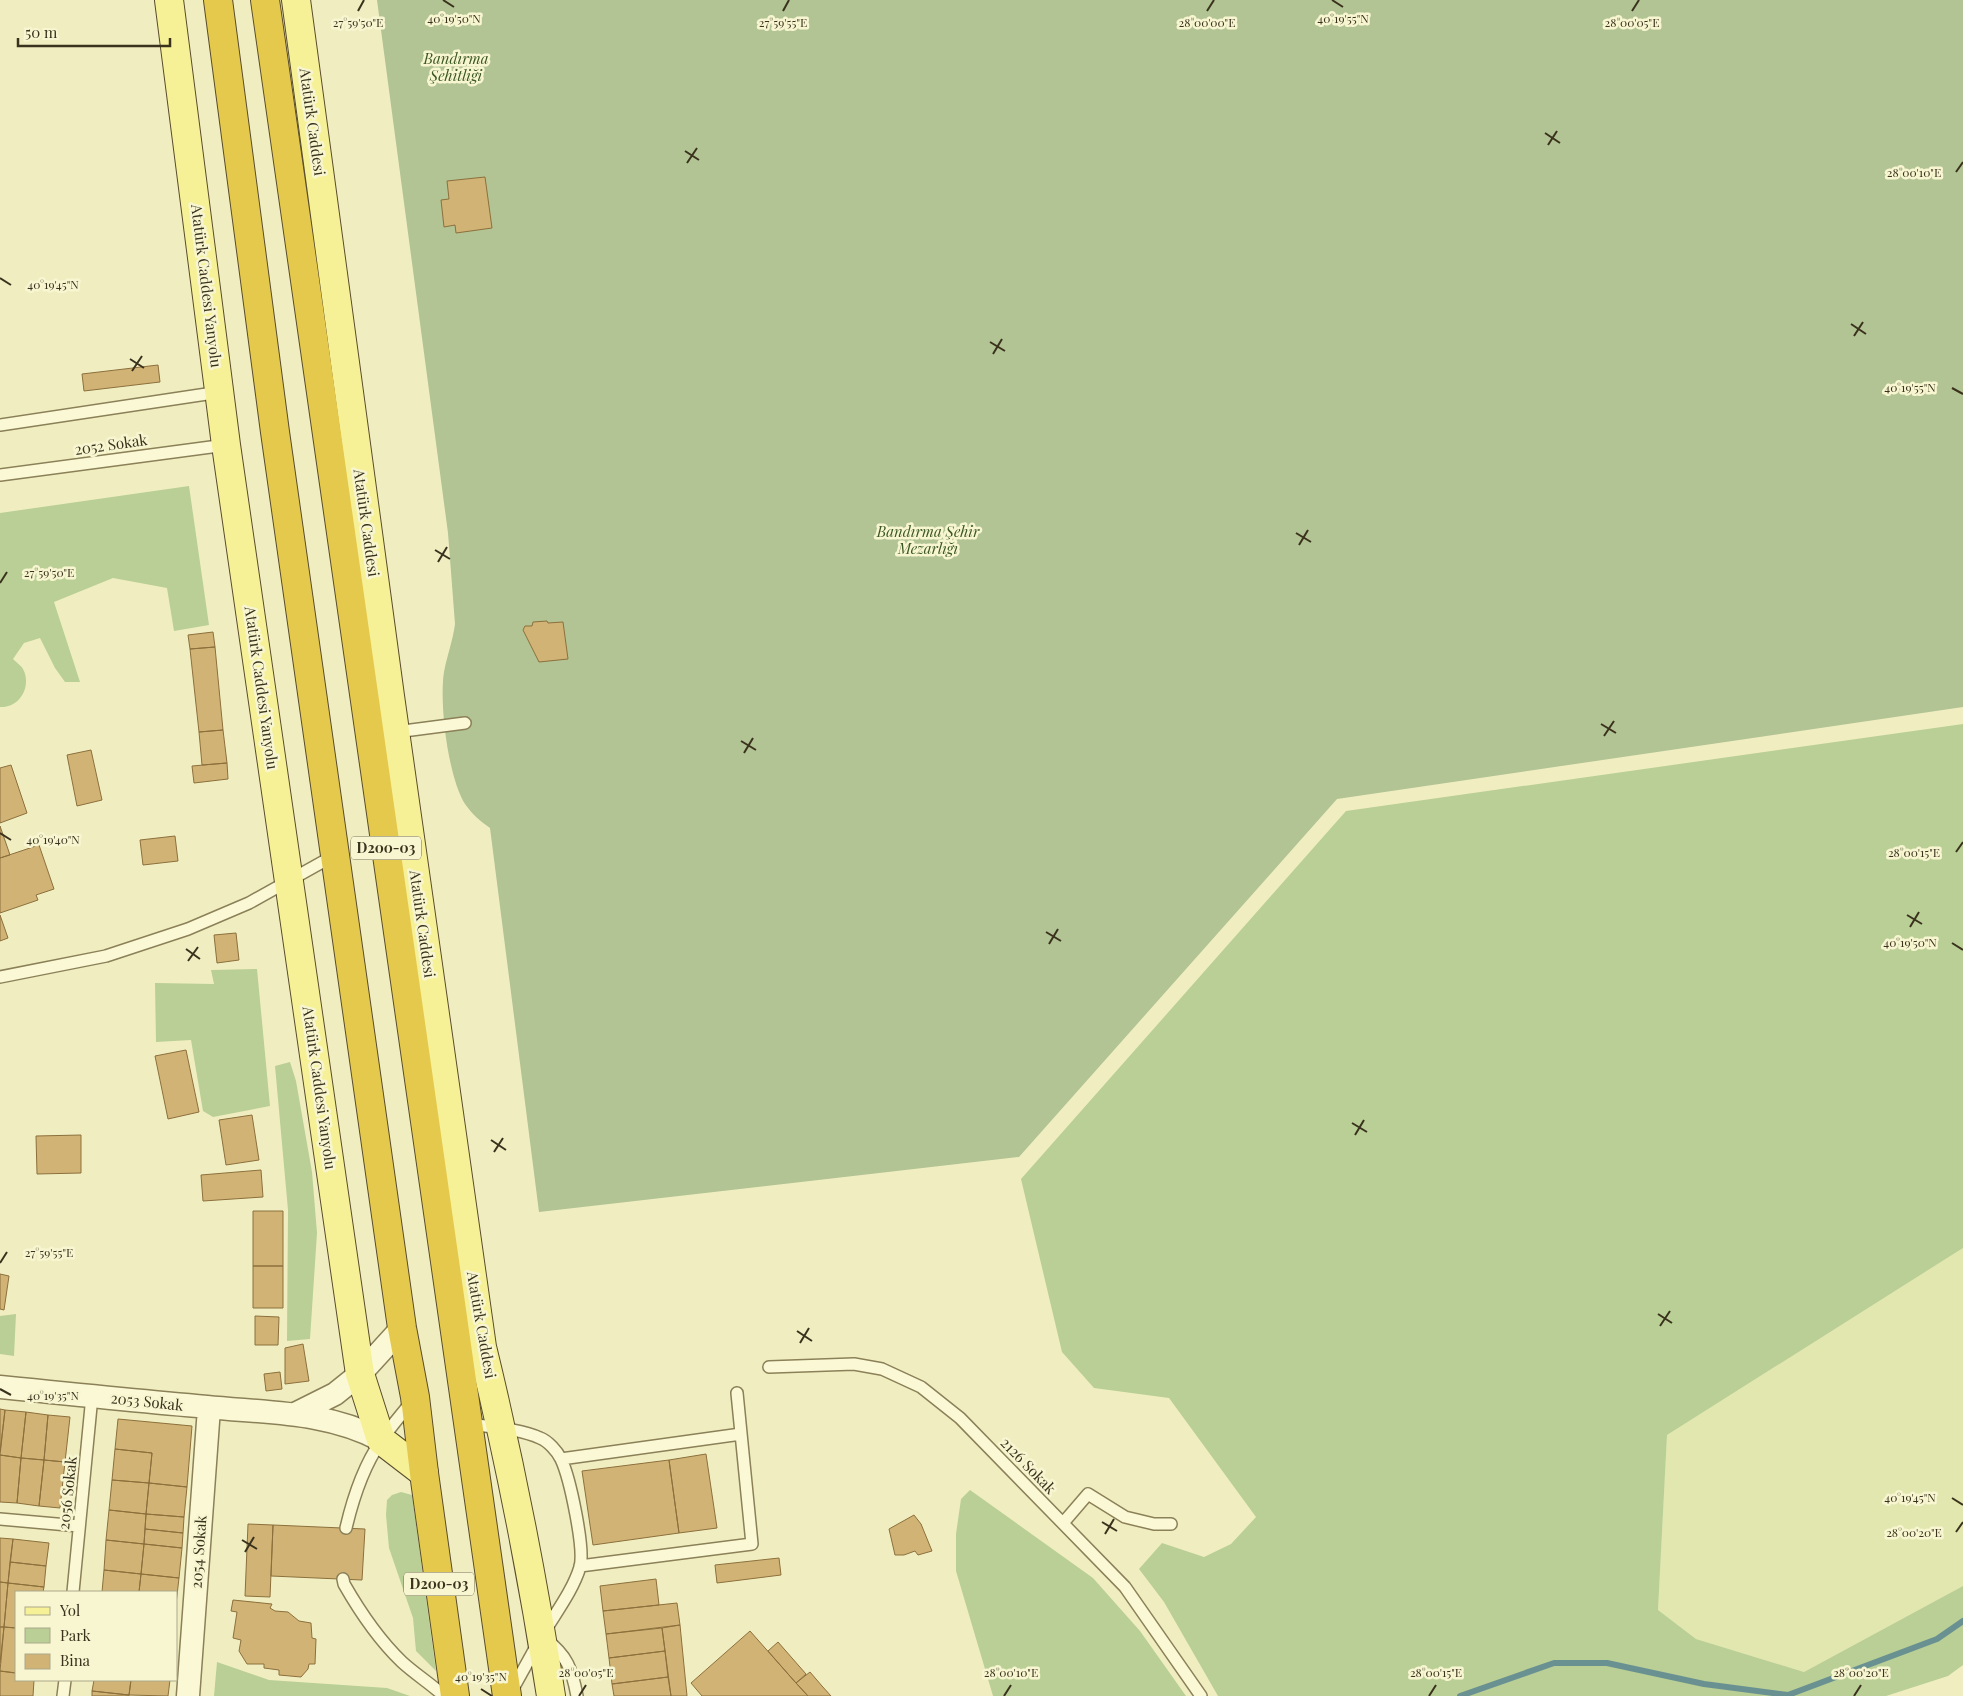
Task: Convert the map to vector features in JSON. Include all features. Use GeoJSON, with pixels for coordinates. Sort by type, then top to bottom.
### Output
{"type":"FeatureCollection","features":[{"type":"Feature","properties":{"kind":"highway","name":"D200-03"},"geometry":{"type":"LineString","coordinates":[[218,0],[274,432],[402,1328],[415,1397],[455,1696]]}},
{"type":"Feature","properties":{"kind":"highway","name":"Atatürk Caddesi"},"geometry":{"type":"LineString","coordinates":[[265,0],[508,1696]]}},
{"type":"Feature","properties":{"kind":"main road","name":"Atatürk Caddesi Yanyolu"},"geometry":{"type":"LineString","coordinates":[[169,0],[226,445],[360,1374],[381,1440]]}},
{"type":"Feature","properties":{"kind":"main road","name":"Atatürk Caddesi"},"geometry":{"type":"LineString","coordinates":[[296,0],[482,1347],[502,1428],[542,1637],[551,1696]]}},
{"type":"Feature","properties":{"kind":"main road"},"geometry":{"type":"LineString","coordinates":[[381,1440],[424,1472]]}},
{"type":"Feature","properties":{"kind":"street"},"geometry":{"type":"LineString","coordinates":[[295,1414],[335,1394],[360,1374],[402,1328]]}},
{"type":"Feature","properties":{"kind":"street","name":"2053 Sokak"},"geometry":{"type":"LineString","coordinates":[[0,1387],[209,1408],[295,1414],[340,1423],[362,1430],[381,1440]]}},
{"type":"Feature","properties":{"kind":"street","name":"2054 Sokak"},"geometry":{"type":"LineString","coordinates":[[188,1696],[209,1408]]}},
{"type":"Feature","properties":{"kind":"lane"},"geometry":{"type":"LineString","coordinates":[[0,425],[220,392]]}},
{"type":"Feature","properties":{"kind":"lane","name":"2052 Sokak"},"geometry":{"type":"LineString","coordinates":[[0,475],[226,445]]}},
{"type":"Feature","properties":{"kind":"lane"},"geometry":{"type":"LineString","coordinates":[[396,732],[465,723]]}},
{"type":"Feature","properties":{"kind":"lane"},"geometry":{"type":"LineString","coordinates":[[0,977],[106,956],[188,929],[249,903],[335,854]]}},
{"type":"Feature","properties":{"kind":"lane","name":"2126 Sokak"},"geometry":{"type":"LineString","coordinates":[[769,1367],[854,1364],[882,1369],[921,1387],[960,1418],[1125,1587],[1201,1696]]}},
{"type":"Feature","properties":{"kind":"lane"},"geometry":{"type":"LineString","coordinates":[[580,1566],[752,1544],[737,1393]]}},
{"type":"Feature","properties":{"kind":"lane","name":"2056 Sokak"},"geometry":{"type":"LineString","coordinates":[[73,1591],[92,1396]]}},
{"type":"Feature","properties":{"kind":"lane"},"geometry":{"type":"LineString","coordinates":[[346,1528],[350,1509],[361,1479],[381,1440],[415,1397]]}},
{"type":"Feature","properties":{"kind":"lane"},"geometry":{"type":"LineString","coordinates":[[468,1424],[502,1428],[541,1438],[551,1446],[561,1459],[574,1505],[582,1552],[580,1566],[571,1588],[508,1696]]}},
{"type":"Feature","properties":{"kind":"lane"},"geometry":{"type":"LineString","coordinates":[[561,1459],[741,1434]]}},
{"type":"Feature","properties":{"kind":"lane"},"geometry":{"type":"LineString","coordinates":[[1063,1523],[1088,1494],[1125,1517],[1154,1524],[1170,1524]]}},
{"type":"Feature","properties":{"kind":"lane"},"geometry":{"type":"LineString","coordinates":[[0,1519],[79,1526]]}},
{"type":"Feature","properties":{"kind":"lane"},"geometry":{"type":"LineString","coordinates":[[343,1579],[363,1617],[383,1642],[406,1665],[444,1696]]}},
{"type":"Feature","properties":{"kind":"lane"},"geometry":{"type":"LineString","coordinates":[[542,1637],[560,1650],[569,1666],[577,1696]]}},
{"type":"Feature","properties":{"kind":"lane"},"geometry":{"type":"LineString","coordinates":[[63,1696],[65,1681]]}},
{"type":"Feature","properties":{"kind":"green space","name":"Bandırma Şehir Mezarlığı"},"geometry":{"type":"Polygon","coordinates":[[[377,0],[1963,0],[1963,707],[1337,799],[1019,1157],[539,1212],[490,828],[470,811],[459,792],[446,740],[443,702],[444,672],[455,624],[448,533],[377,0]]]}},
{"type":"Feature","properties":{"kind":"green space"},"geometry":{"type":"Polygon","coordinates":[[[189,486],[209,625],[174,631],[167,588],[113,578],[54,602],[80,682],[65,682],[55,668],[40,638],[24,643],[13,659],[21,666],[26,677],[22,696],[13,704],[0,707],[0,513],[189,486]]]}},
{"type":"Feature","properties":{"kind":"green space"},"geometry":{"type":"Polygon","coordinates":[[[1963,724],[1963,1248],[1667,1435],[1658,1610],[1696,1639],[1804,1672],[1963,1586],[1963,1665],[1948,1676],[1886,1696],[1218,1696],[1164,1602],[1139,1569],[1162,1543],[1204,1557],[1231,1544],[1256,1517],[1169,1398],[1094,1388],[1062,1352],[1021,1179],[1346,811],[1963,724]]]}},
{"type":"Feature","properties":{"kind":"green space"},"geometry":{"type":"Polygon","coordinates":[[[257,969],[270,1106],[213,1117],[203,1111],[191,1040],[156,1042],[155,983],[214,984],[211,970],[257,969]]]}},
{"type":"Feature","properties":{"kind":"green space"},"geometry":{"type":"Polygon","coordinates":[[[290,1062],[296,1081],[312,1172],[317,1233],[310,1339],[287,1341],[288,1210],[275,1066],[290,1062]]]}},
{"type":"Feature","properties":{"kind":"green space"},"geometry":{"type":"Polygon","coordinates":[[[1963,1248],[1963,1586],[1804,1672],[1696,1639],[1658,1610],[1667,1435],[1963,1248]]]}},
{"type":"Feature","properties":{"kind":"green space"},"geometry":{"type":"Polygon","coordinates":[[[16,1314],[14,1356],[0,1354],[0,1316],[16,1314]]]}},
{"type":"Feature","properties":{"kind":"green space"},"geometry":{"type":"Polygon","coordinates":[[[970,1490],[1093,1578],[1140,1631],[1186,1696],[993,1696],[956,1571],[956,1534],[961,1499],[970,1490]]]}},
{"type":"Feature","properties":{"kind":"green space"},"geometry":{"type":"Polygon","coordinates":[[[401,1492],[412,1495],[436,1671],[416,1651],[413,1618],[389,1548],[386,1515],[387,1500],[392,1495],[401,1492]]]}},
{"type":"Feature","properties":{"kind":"green space"},"geometry":{"type":"Polygon","coordinates":[[[217,1662],[269,1680],[387,1688],[410,1696],[214,1696],[217,1662]]]}},
{"type":"Feature","properties":{"kind":"building"},"geometry":{"type":"Polygon","coordinates":[[[485,177],[492,228],[456,233],[455,225],[444,227],[441,200],[449,199],[447,181],[485,177]]]}},
{"type":"Feature","properties":{"kind":"building"},"geometry":{"type":"Polygon","coordinates":[[[158,365],[160,382],[84,391],[82,374],[158,365]]]}},
{"type":"Feature","properties":{"kind":"building"},"geometry":{"type":"Polygon","coordinates":[[[547,621],[548,623],[563,622],[568,659],[539,662],[523,630],[525,626],[532,626],[533,622],[547,621]]]}},
{"type":"Feature","properties":{"kind":"building"},"geometry":{"type":"Polygon","coordinates":[[[213,632],[215,647],[190,649],[188,635],[213,632]]]}},
{"type":"Feature","properties":{"kind":"building"},"geometry":{"type":"Polygon","coordinates":[[[215,647],[223,730],[199,732],[190,649],[215,647]]]}},
{"type":"Feature","properties":{"kind":"building"},"geometry":{"type":"Polygon","coordinates":[[[223,730],[227,763],[202,765],[199,732],[223,730]]]}},
{"type":"Feature","properties":{"kind":"building"},"geometry":{"type":"Polygon","coordinates":[[[91,750],[102,800],[77,806],[67,755],[91,750]]]}},
{"type":"Feature","properties":{"kind":"building"},"geometry":{"type":"Polygon","coordinates":[[[227,763],[228,779],[194,783],[192,766],[227,763]]]}},
{"type":"Feature","properties":{"kind":"building"},"geometry":{"type":"Polygon","coordinates":[[[11,765],[27,813],[0,823],[0,768],[11,765]]]}},
{"type":"Feature","properties":{"kind":"building"},"geometry":{"type":"Polygon","coordinates":[[[0,826],[10,855],[0,858],[0,826]]]}},
{"type":"Feature","properties":{"kind":"building"},"geometry":{"type":"Polygon","coordinates":[[[175,836],[178,861],[143,865],[140,840],[175,836]]]}},
{"type":"Feature","properties":{"kind":"building"},"geometry":{"type":"Polygon","coordinates":[[[39,845],[54,889],[36,895],[38,900],[0,913],[0,858],[39,845]]]}},
{"type":"Feature","properties":{"kind":"building"},"geometry":{"type":"Polygon","coordinates":[[[0,915],[8,938],[0,941],[0,915]]]}},
{"type":"Feature","properties":{"kind":"building"},"geometry":{"type":"Polygon","coordinates":[[[236,933],[239,960],[217,963],[214,935],[236,933]]]}},
{"type":"Feature","properties":{"kind":"building"},"geometry":{"type":"Polygon","coordinates":[[[186,1050],[199,1112],[168,1119],[155,1056],[186,1050]]]}},
{"type":"Feature","properties":{"kind":"building"},"geometry":{"type":"Polygon","coordinates":[[[252,1115],[259,1160],[226,1165],[219,1120],[252,1115]]]}},
{"type":"Feature","properties":{"kind":"building"},"geometry":{"type":"Polygon","coordinates":[[[81,1135],[81,1173],[37,1174],[36,1136],[81,1135]]]}},
{"type":"Feature","properties":{"kind":"building"},"geometry":{"type":"Polygon","coordinates":[[[261,1170],[263,1197],[203,1201],[201,1175],[261,1170]]]}},
{"type":"Feature","properties":{"kind":"building"},"geometry":{"type":"Polygon","coordinates":[[[253,1211],[283,1211],[283,1266],[253,1266],[253,1211]]]}},
{"type":"Feature","properties":{"kind":"building"},"geometry":{"type":"Polygon","coordinates":[[[253,1266],[283,1266],[283,1308],[253,1308],[253,1266]]]}},
{"type":"Feature","properties":{"kind":"building"},"geometry":{"type":"Polygon","coordinates":[[[0,1274],[9,1276],[4,1310],[0,1309],[0,1274]]]}},
{"type":"Feature","properties":{"kind":"building"},"geometry":{"type":"Polygon","coordinates":[[[255,1316],[279,1317],[278,1345],[255,1345],[255,1316]]]}},
{"type":"Feature","properties":{"kind":"building"},"geometry":{"type":"Polygon","coordinates":[[[303,1344],[309,1381],[285,1384],[285,1348],[303,1344]]]}},
{"type":"Feature","properties":{"kind":"building"},"geometry":{"type":"Polygon","coordinates":[[[280,1372],[282,1389],[266,1391],[264,1374],[280,1372]]]}},
{"type":"Feature","properties":{"kind":"building"},"geometry":{"type":"Polygon","coordinates":[[[0,1409],[5,1410],[0,1452],[0,1409]]]}},
{"type":"Feature","properties":{"kind":"building"},"geometry":{"type":"Polygon","coordinates":[[[5,1410],[26,1412],[21,1458],[0,1455],[5,1410]]]}},
{"type":"Feature","properties":{"kind":"building"},"geometry":{"type":"Polygon","coordinates":[[[26,1412],[48,1415],[44,1460],[21,1458],[26,1412]]]}},
{"type":"Feature","properties":{"kind":"building"},"geometry":{"type":"Polygon","coordinates":[[[48,1415],[70,1417],[65,1462],[44,1460],[48,1415]]]}},
{"type":"Feature","properties":{"kind":"building"},"geometry":{"type":"Polygon","coordinates":[[[118,1419],[192,1426],[187,1487],[149,1483],[152,1453],[115,1449],[118,1419]]]}},
{"type":"Feature","properties":{"kind":"building"},"geometry":{"type":"Polygon","coordinates":[[[115,1449],[152,1453],[149,1483],[112,1480],[115,1449]]]}},
{"type":"Feature","properties":{"kind":"building"},"geometry":{"type":"Polygon","coordinates":[[[706,1454],[717,1528],[679,1533],[669,1460],[706,1454]]]}},
{"type":"Feature","properties":{"kind":"building"},"geometry":{"type":"Polygon","coordinates":[[[0,1455],[21,1458],[17,1503],[0,1502],[0,1455]]]}},
{"type":"Feature","properties":{"kind":"building"},"geometry":{"type":"Polygon","coordinates":[[[21,1458],[44,1460],[39,1506],[17,1503],[21,1458]]]}},
{"type":"Feature","properties":{"kind":"building"},"geometry":{"type":"Polygon","coordinates":[[[44,1460],[65,1462],[60,1508],[39,1506],[44,1460]]]}},
{"type":"Feature","properties":{"kind":"building"},"geometry":{"type":"Polygon","coordinates":[[[669,1460],[679,1533],[593,1545],[582,1471],[669,1460]]]}},
{"type":"Feature","properties":{"kind":"building"},"geometry":{"type":"Polygon","coordinates":[[[112,1480],[149,1483],[146,1514],[109,1510],[112,1480]]]}},
{"type":"Feature","properties":{"kind":"building"},"geometry":{"type":"Polygon","coordinates":[[[149,1483],[187,1487],[184,1517],[146,1514],[149,1483]]]}},
{"type":"Feature","properties":{"kind":"building"},"geometry":{"type":"Polygon","coordinates":[[[109,1510],[146,1514],[144,1544],[106,1540],[109,1510]]]}},
{"type":"Feature","properties":{"kind":"building"},"geometry":{"type":"Polygon","coordinates":[[[146,1514],[184,1517],[183,1533],[145,1529],[146,1514]]]}},
{"type":"Feature","properties":{"kind":"building"},"geometry":{"type":"Polygon","coordinates":[[[914,1515],[921,1524],[932,1551],[918,1555],[915,1551],[904,1555],[895,1555],[889,1529],[914,1515]]]}},
{"type":"Feature","properties":{"kind":"building"},"geometry":{"type":"Polygon","coordinates":[[[248,1524],[273,1525],[270,1597],[245,1596],[248,1524]]]}},
{"type":"Feature","properties":{"kind":"building"},"geometry":{"type":"Polygon","coordinates":[[[273,1525],[365,1529],[362,1580],[271,1576],[273,1525]]]}},
{"type":"Feature","properties":{"kind":"building"},"geometry":{"type":"Polygon","coordinates":[[[145,1529],[183,1533],[182,1548],[144,1544],[145,1529]]]}},
{"type":"Feature","properties":{"kind":"building"},"geometry":{"type":"Polygon","coordinates":[[[0,1538],[13,1539],[8,1583],[0,1582],[0,1538]]]}},
{"type":"Feature","properties":{"kind":"building"},"geometry":{"type":"Polygon","coordinates":[[[13,1539],[49,1543],[46,1566],[10,1562],[13,1539]]]}},
{"type":"Feature","properties":{"kind":"building"},"geometry":{"type":"Polygon","coordinates":[[[106,1540],[144,1544],[141,1574],[104,1570],[106,1540]]]}},
{"type":"Feature","properties":{"kind":"building"},"geometry":{"type":"Polygon","coordinates":[[[144,1544],[182,1548],[179,1578],[141,1574],[144,1544]]]}},
{"type":"Feature","properties":{"kind":"building"},"geometry":{"type":"Polygon","coordinates":[[[779,1558],[781,1575],[717,1583],[715,1565],[779,1558]]]}},
{"type":"Feature","properties":{"kind":"building"},"geometry":{"type":"Polygon","coordinates":[[[10,1562],[46,1566],[44,1587],[8,1583],[10,1562]]]}},
{"type":"Feature","properties":{"kind":"building"},"geometry":{"type":"Polygon","coordinates":[[[104,1570],[141,1574],[139,1591],[102,1591],[104,1570]]]}},
{"type":"Feature","properties":{"kind":"building"},"geometry":{"type":"Polygon","coordinates":[[[141,1574],[179,1578],[178,1591],[139,1591],[141,1574]]]}},
{"type":"Feature","properties":{"kind":"building"},"geometry":{"type":"Polygon","coordinates":[[[656,1579],[659,1605],[603,1611],[600,1586],[656,1579]]]}},
{"type":"Feature","properties":{"kind":"building"},"geometry":{"type":"Polygon","coordinates":[[[0,1582],[8,1583],[4,1627],[0,1627],[0,1582]]]}},
{"type":"Feature","properties":{"kind":"building"},"geometry":{"type":"Polygon","coordinates":[[[8,1583],[44,1587],[43,1591],[15,1591],[15,1628],[4,1627],[8,1583]]]}},
{"type":"Feature","properties":{"kind":"building"},"geometry":{"type":"Polygon","coordinates":[[[233,1600],[272,1604],[270,1608],[275,1611],[288,1612],[299,1621],[311,1623],[312,1638],[316,1639],[315,1664],[309,1664],[308,1669],[301,1677],[279,1675],[279,1670],[264,1668],[264,1664],[247,1664],[239,1651],[241,1640],[233,1638],[237,1612],[231,1611],[233,1600]]]}},
{"type":"Feature","properties":{"kind":"building"},"geometry":{"type":"Polygon","coordinates":[[[677,1603],[680,1625],[606,1634],[603,1611],[677,1603]]]}},
{"type":"Feature","properties":{"kind":"building"},"geometry":{"type":"Polygon","coordinates":[[[680,1625],[687,1696],[671,1696],[662,1628],[680,1625]]]}},
{"type":"Feature","properties":{"kind":"building"},"geometry":{"type":"Polygon","coordinates":[[[0,1627],[4,1627],[0,1663],[0,1627]]]}},
{"type":"Feature","properties":{"kind":"building"},"geometry":{"type":"Polygon","coordinates":[[[4,1627],[15,1628],[15,1673],[0,1671],[4,1627]]]}},
{"type":"Feature","properties":{"kind":"building"},"geometry":{"type":"Polygon","coordinates":[[[662,1628],[665,1651],[609,1658],[606,1634],[662,1628]]]}},
{"type":"Feature","properties":{"kind":"building"},"geometry":{"type":"Polygon","coordinates":[[[750,1631],[808,1696],[702,1696],[691,1683],[750,1631]]]}},
{"type":"Feature","properties":{"kind":"building"},"geometry":{"type":"Polygon","coordinates":[[[778,1642],[806,1674],[796,1683],[768,1651],[778,1642]]]}},
{"type":"Feature","properties":{"kind":"building"},"geometry":{"type":"Polygon","coordinates":[[[665,1651],[668,1677],[612,1684],[609,1658],[665,1651]]]}},
{"type":"Feature","properties":{"kind":"building"},"geometry":{"type":"Polygon","coordinates":[[[0,1671],[15,1673],[15,1681],[34,1681],[33,1696],[0,1696],[0,1671]]]}},
{"type":"Feature","properties":{"kind":"building"},"geometry":{"type":"Polygon","coordinates":[[[810,1672],[831,1696],[808,1696],[796,1683],[810,1672]]]}},
{"type":"Feature","properties":{"kind":"building"},"geometry":{"type":"Polygon","coordinates":[[[668,1677],[671,1696],[614,1696],[612,1684],[668,1677]]]}},
{"type":"Feature","properties":{"kind":"building"},"geometry":{"type":"Polygon","coordinates":[[[94,1681],[131,1681],[129,1695],[92,1691],[94,1681]]]}},
{"type":"Feature","properties":{"kind":"building"},"geometry":{"type":"Polygon","coordinates":[[[131,1681],[170,1681],[168,1696],[129,1695],[131,1681]]]}},
{"type":"Feature","properties":{"kind":"building"},"geometry":{"type":"Polygon","coordinates":[[[92,1691],[129,1695],[129,1696],[92,1696],[92,1691]]]}},
{"type":"Feature","properties":{"kind":"waterway"},"geometry":{"type":"LineString","coordinates":[[1460,1696],[1554,1663],[1607,1663],[1704,1684],[1788,1695],[1937,1639],[1963,1621]]}},
{"type":"Feature","properties":{"kind":"park label","name":"Bandırma Şehitliği"},"geometry":{"type":"Point","coordinates":[456,68]}}]}
